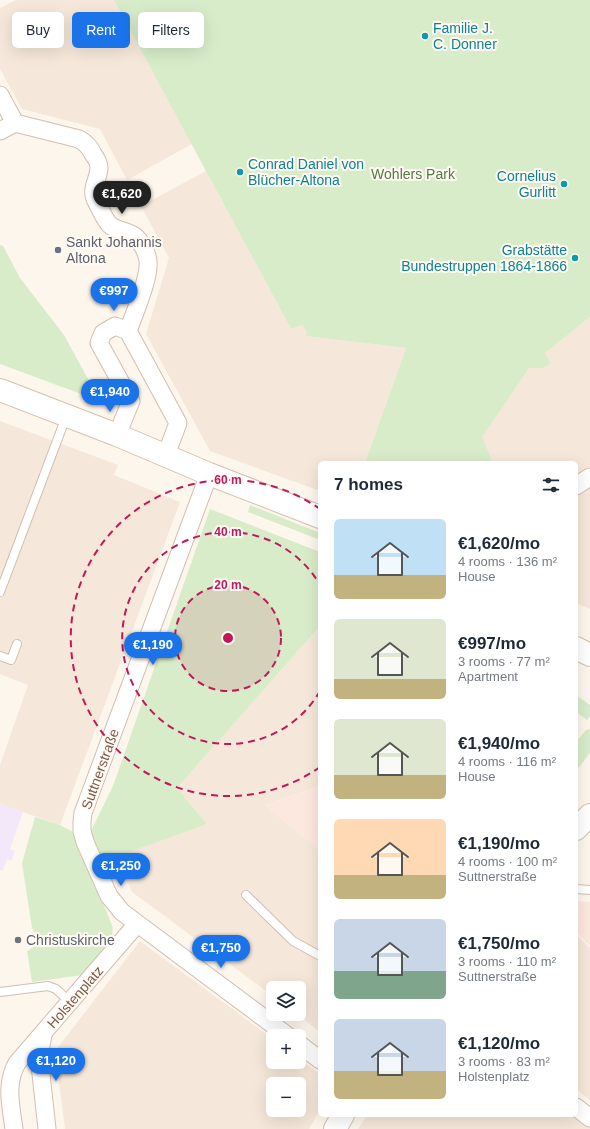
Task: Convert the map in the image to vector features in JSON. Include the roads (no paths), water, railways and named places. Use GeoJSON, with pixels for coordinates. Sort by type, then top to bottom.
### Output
{"type":"FeatureCollection","features":[{"type":"Feature","properties":{"kind":"main road"},"geometry":{"type":"LineString","coordinates":[[0,390],[117,435],[209,474],[318,516]]}},
{"type":"Feature","properties":{"kind":"main road"},"geometry":{"type":"LineString","coordinates":[[578,649],[590,655]]}},
{"type":"Feature","properties":{"kind":"main road"},"geometry":{"type":"LineString","coordinates":[[578,827],[590,815]]}},
{"type":"Feature","properties":{"kind":"main road"},"geometry":{"type":"LineString","coordinates":[[335,1129],[342,1117]]}},
{"type":"Feature","properties":{"kind":"street"},"geometry":{"type":"LineString","coordinates":[[0,95],[15,123]]}},
{"type":"Feature","properties":{"kind":"street"},"geometry":{"type":"LineString","coordinates":[[0,131],[15,123],[79,139],[90,148],[97,161],[98,168],[93,192],[96,201],[112,227],[133,235],[139,240],[147,255],[148,273],[128,331]]}},
{"type":"Feature","properties":{"kind":"street"},"geometry":{"type":"LineString","coordinates":[[117,435],[131,401],[99,343],[103,333],[115,326],[128,331],[178,423],[166,455]]}},
{"type":"Feature","properties":{"kind":"street","name":"Suttnerstraße"},"geometry":{"type":"LineString","coordinates":[[209,474],[86,806],[82,822],[82,831],[85,842],[109,896],[122,912],[279,1029]]}},
{"type":"Feature","properties":{"kind":"street"},"geometry":{"type":"LineString","coordinates":[[578,485],[590,477]]}},
{"type":"Feature","properties":{"kind":"street","name":"Holstenplatz"},"geometry":{"type":"LineString","coordinates":[[14,1129],[9,1094],[10,1079],[17,1063],[137,924]]}},
{"type":"Feature","properties":{"kind":"street","name":"Holstenplatz"},"geometry":{"type":"LineString","coordinates":[[43,1033],[39,1048],[39,1056],[47,1129]]}},
{"type":"Feature","properties":{"kind":"street"},"geometry":{"type":"LineString","coordinates":[[306,1049],[318,1058]]}},
{"type":"Feature","properties":{"kind":"street"},"geometry":{"type":"LineString","coordinates":[[578,1109],[590,1118]]}},
{"type":"Feature","properties":{"kind":"lane"},"geometry":{"type":"LineString","coordinates":[[0,592],[67,416]]}},
{"type":"Feature","properties":{"kind":"lane"},"geometry":{"type":"LineString","coordinates":[[0,656],[12,660],[17,644]]}},
{"type":"Feature","properties":{"kind":"lane"},"geometry":{"type":"LineString","coordinates":[[578,889],[590,890]]}},
{"type":"Feature","properties":{"kind":"lane"},"geometry":{"type":"LineString","coordinates":[[246,895],[293,941],[318,955]]}},
{"type":"Feature","properties":{"kind":"lane"},"geometry":{"type":"LineString","coordinates":[[0,992],[48,986],[56,989],[70,1002]]}},
{"type":"Feature","properties":{"kind":"place","name":"Familie J. C. Donner"},"geometry":{"type":"Point","coordinates":[425,36]}},
{"type":"Feature","properties":{"kind":"place","name":"Conrad Daniel von Blücher-Altona"},"geometry":{"type":"Point","coordinates":[240,172]}},
{"type":"Feature","properties":{"kind":"place","name":"Cornelius Gurlitt"},"geometry":{"type":"Point","coordinates":[564,184]}},
{"type":"Feature","properties":{"kind":"place","name":"Sankt Johannis Altona"},"geometry":{"type":"Point","coordinates":[58,250]}},
{"type":"Feature","properties":{"kind":"place","name":"Grabstätte Bundestruppen 1864-1866"},"geometry":{"type":"Point","coordinates":[575,258]}},
{"type":"Feature","properties":{"kind":"place","name":"Christuskirche"},"geometry":{"type":"Point","coordinates":[18,940]}},
{"type":"Feature","properties":{"kind":"park label","name":"Wohlers Park"},"geometry":{"type":"Point","coordinates":[413,174]}}]}
